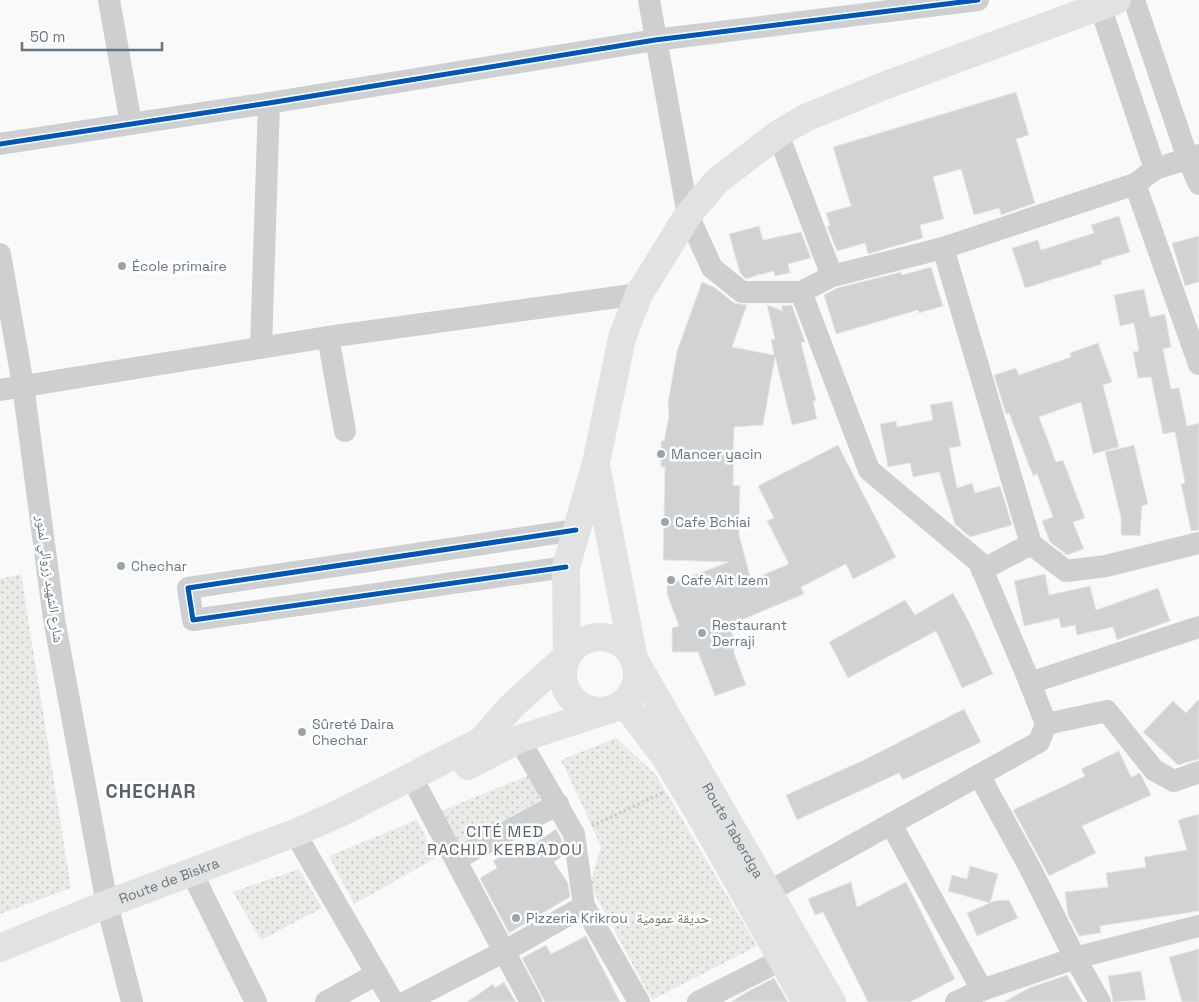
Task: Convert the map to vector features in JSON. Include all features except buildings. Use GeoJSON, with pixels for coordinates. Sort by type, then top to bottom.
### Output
{"type":"FeatureCollection","features":[{"type":"Feature","properties":{"kind":"main road"},"geometry":{"type":"LineString","coordinates":[[615,707],[594,711],[582,707],[570,695],[563,679],[563,667],[567,656],[566,567],[596,463],[622,338],[639,294],[688,215],[716,181],[778,134],[805,118],[886,85],[1105,2]]}},
{"type":"Feature","properties":{"kind":"main road"},"geometry":{"type":"LineString","coordinates":[[340,813],[419,791],[519,739],[615,707],[635,687],[637,678],[634,659],[596,463]]}},
{"type":"Feature","properties":{"kind":"main road"},"geometry":{"type":"LineString","coordinates":[[340,813],[481,741],[511,707],[567,656],[574,646],[584,640],[596,636],[608,637],[618,641],[628,649],[634,659]]}},
{"type":"Feature","properties":{"kind":"main road","name":"Route Taberdga"},"geometry":{"type":"LineString","coordinates":[[634,659],[768,892],[792,953],[806,1002]]}},
{"type":"Feature","properties":{"kind":"main road","name":"Route Taberdga"},"geometry":{"type":"LineString","coordinates":[[615,707],[665,757],[792,953],[832,1002]]}},
{"type":"Feature","properties":{"kind":"main road","name":"Route de Biskra"},"geometry":{"type":"LineString","coordinates":[[0,948],[191,871],[295,834],[340,813]]}},
{"type":"Feature","properties":{"kind":"street"},"geometry":{"type":"LineString","coordinates":[[109,0],[131,124]]}},
{"type":"Feature","properties":{"kind":"street"},"geometry":{"type":"LineString","coordinates":[[649,0],[688,215],[712,268],[742,292],[801,292],[832,276],[943,248],[1135,184],[1155,170],[1194,157]]}},
{"type":"Feature","properties":{"kind":"street"},"geometry":{"type":"LineString","coordinates":[[0,144],[269,103],[656,40],[971,0]]}},
{"type":"Feature","properties":{"kind":"street"},"geometry":{"type":"LineString","coordinates":[[1134,0],[1194,157],[1199,184]]}},
{"type":"Feature","properties":{"kind":"street"},"geometry":{"type":"LineString","coordinates":[[1105,2],[1155,170]]}},
{"type":"Feature","properties":{"kind":"street"},"geometry":{"type":"LineString","coordinates":[[261,348],[269,103]]}},
{"type":"Feature","properties":{"kind":"street"},"geometry":{"type":"LineString","coordinates":[[778,134],[832,276]]}},
{"type":"Feature","properties":{"kind":"street"},"geometry":{"type":"LineString","coordinates":[[1135,184],[1199,364]]}},
{"type":"Feature","properties":{"kind":"street"},"geometry":{"type":"LineString","coordinates":[[943,248],[1030,544],[1066,570],[1106,566],[1199,543]]}},
{"type":"Feature","properties":{"kind":"street","name":"شارع الشهيد زروالي لمنور"},"geometry":{"type":"LineString","coordinates":[[1,265],[23,385],[54,619],[107,904],[132,1002]]}},
{"type":"Feature","properties":{"kind":"street"},"geometry":{"type":"LineString","coordinates":[[768,892],[1039,742],[1046,724],[979,562],[869,470],[801,292]]}},
{"type":"Feature","properties":{"kind":"street"},"geometry":{"type":"LineString","coordinates":[[0,390],[261,348],[639,294]]}},
{"type":"Feature","properties":{"kind":"street"},"geometry":{"type":"LineString","coordinates":[[328,338],[345,431]]}},
{"type":"Feature","properties":{"kind":"street"},"geometry":{"type":"LineString","coordinates":[[566,567],[193,620],[188,588],[576,530]]}},
{"type":"Feature","properties":{"kind":"street"},"geometry":{"type":"LineString","coordinates":[[982,570],[1030,544]]}},
{"type":"Feature","properties":{"kind":"street"},"geometry":{"type":"LineString","coordinates":[[1030,683],[1199,628]]}},
{"type":"Feature","properties":{"kind":"street"},"geometry":{"type":"LineString","coordinates":[[1046,724],[1107,711],[1154,770],[1174,781],[1199,772]]}},
{"type":"Feature","properties":{"kind":"street"},"geometry":{"type":"LineString","coordinates":[[519,739],[574,834],[584,906],[640,1002]]}},
{"type":"Feature","properties":{"kind":"street"},"geometry":{"type":"LineString","coordinates":[[979,775],[1100,1002]]}},
{"type":"Feature","properties":{"kind":"street"},"geometry":{"type":"LineString","coordinates":[[419,791],[531,1002]]}},
{"type":"Feature","properties":{"kind":"street"},"geometry":{"type":"LineString","coordinates":[[456,858],[558,804]]}},
{"type":"Feature","properties":{"kind":"street"},"geometry":{"type":"LineString","coordinates":[[891,824],[982,990]]}},
{"type":"Feature","properties":{"kind":"street"},"geometry":{"type":"LineString","coordinates":[[295,834],[393,1002]]}},
{"type":"Feature","properties":{"kind":"street"},"geometry":{"type":"LineString","coordinates":[[191,871],[256,1002]]}},
{"type":"Feature","properties":{"kind":"street"},"geometry":{"type":"LineString","coordinates":[[406,1002],[505,951],[584,906]]}},
{"type":"Feature","properties":{"kind":"street"},"geometry":{"type":"LineString","coordinates":[[956,1002],[982,990],[1075,958],[1199,926]]}},
{"type":"Feature","properties":{"kind":"street"},"geometry":{"type":"LineString","coordinates":[[704,1001],[792,953]]}},
{"type":"Feature","properties":{"kind":"street"},"geometry":{"type":"LineString","coordinates":[[326,1002],[377,974]]}},
{"type":"Feature","properties":{"kind":"path"},"geometry":{"type":"LineString","coordinates":[[574,834],[681,784]]}},
{"type":"Feature","properties":{"kind":"green space"},"geometry":{"type":"Polygon","coordinates":[[[21,574],[71,888],[0,914],[0,579],[21,574]]]}},
{"type":"Feature","properties":{"kind":"green space","name":"حديقة عمومية"},"geometry":{"type":"Polygon","coordinates":[[[616,738],[656,775],[757,946],[652,1000],[590,885],[601,846],[561,760],[616,738]]]}},
{"type":"Feature","properties":{"kind":"green space"},"geometry":{"type":"Polygon","coordinates":[[[530,775],[541,800],[460,844],[441,811],[530,775]]]}},
{"type":"Feature","properties":{"kind":"green space"},"geometry":{"type":"Polygon","coordinates":[[[417,820],[436,858],[354,904],[329,856],[417,820]]]}},
{"type":"Feature","properties":{"kind":"green space"},"geometry":{"type":"Polygon","coordinates":[[[299,869],[322,908],[261,940],[233,892],[299,869]]]}},
{"type":"Feature","properties":{"kind":"cycle path"},"geometry":{"type":"LineString","coordinates":[[0,144],[269,103],[655,40],[978,0]]}},
{"type":"Feature","properties":{"kind":"cycle path"},"geometry":{"type":"LineString","coordinates":[[566,567],[193,620],[188,588],[576,530]]}},
{"type":"Feature","properties":{"kind":"place","name":"École primaire"},"geometry":{"type":"Point","coordinates":[122,266]}},
{"type":"Feature","properties":{"kind":"place","name":"Mancer yacin"},"geometry":{"type":"Point","coordinates":[661,454]}},
{"type":"Feature","properties":{"kind":"place","name":"Cafe Bchiai"},"geometry":{"type":"Point","coordinates":[665,522]}},
{"type":"Feature","properties":{"kind":"place","name":"Chechar"},"geometry":{"type":"Point","coordinates":[121,566]}},
{"type":"Feature","properties":{"kind":"place","name":"Cafe Ait Izem"},"geometry":{"type":"Point","coordinates":[671,580]}},
{"type":"Feature","properties":{"kind":"place","name":"Restaurant Derraji"},"geometry":{"type":"Point","coordinates":[702,633]}},
{"type":"Feature","properties":{"kind":"place","name":"Sûreté Daira Chechar"},"geometry":{"type":"Point","coordinates":[302,732]}},
{"type":"Feature","properties":{"kind":"place","name":"Pizzeria Krikrou"},"geometry":{"type":"Point","coordinates":[516,918]}},
{"type":"Feature","properties":{"kind":"district","name":"CHECHAR"},"geometry":{"type":"Point","coordinates":[151,791]}},
{"type":"Feature","properties":{"kind":"district","name":"CITÉ MED RACHID KERBADOU"},"geometry":{"type":"Point","coordinates":[505,840]}}]}
